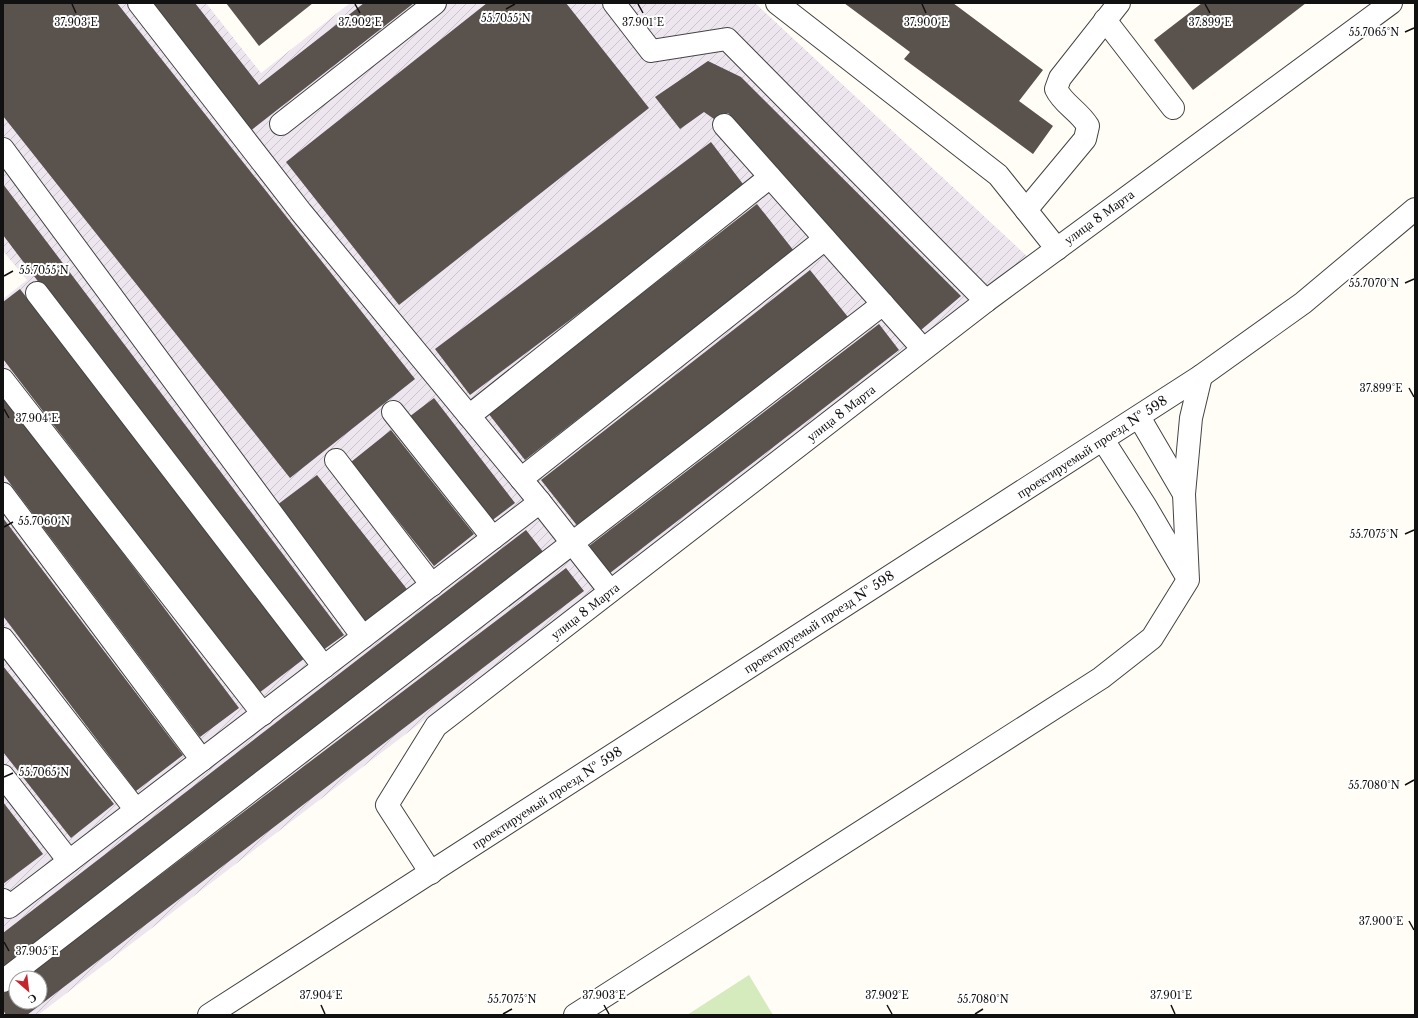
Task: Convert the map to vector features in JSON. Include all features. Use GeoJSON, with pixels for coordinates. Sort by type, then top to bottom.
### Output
{"type":"FeatureCollection","features":[{"type":"Feature","properties":{"kind":"street"},"geometry":{"type":"LineString","coordinates":[[139,3],[301,212],[540,502],[610,591]]}},
{"type":"Feature","properties":{"kind":"street"},"geometry":{"type":"LineString","coordinates":[[281,124],[435,3]]}},
{"type":"Feature","properties":{"kind":"street"},"geometry":{"type":"LineString","coordinates":[[614,3],[651,52],[727,40],[986,301]]}},
{"type":"Feature","properties":{"kind":"street"},"geometry":{"type":"LineString","coordinates":[[777,3],[998,176],[1057,249]]}},
{"type":"Feature","properties":{"kind":"street"},"geometry":{"type":"LineString","coordinates":[[1026,210],[1085,139],[1088,126],[1082,116],[1060,98],[1056,89],[1060,78],[1119,3]]}},
{"type":"Feature","properties":{"kind":"street","name":"улица 8 Марта"},"geometry":{"type":"LineString","coordinates":[[431,873],[387,805],[436,726],[986,301],[1391,3]]}},
{"type":"Feature","properties":{"kind":"street"},"geometry":{"type":"LineString","coordinates":[[1105,20],[1173,108]]}},
{"type":"Feature","properties":{"kind":"street"},"geometry":{"type":"LineString","coordinates":[[724,125],[923,349]]}},
{"type":"Feature","properties":{"kind":"street"},"geometry":{"type":"LineString","coordinates":[[3,149],[363,637]]}},
{"type":"Feature","properties":{"kind":"street"},"geometry":{"type":"LineString","coordinates":[[469,416],[770,177]]}},
{"type":"Feature","properties":{"kind":"street","name":"проектируемый проезд № 598"},"geometry":{"type":"LineString","coordinates":[[209,1015],[1104,440],[1201,376],[1304,303],[1415,209]]}},
{"type":"Feature","properties":{"kind":"street"},"geometry":{"type":"LineString","coordinates":[[521,479],[825,239]]}},
{"type":"Feature","properties":{"kind":"street"},"geometry":{"type":"LineString","coordinates":[[37,293],[324,667]]}},
{"type":"Feature","properties":{"kind":"street"},"geometry":{"type":"LineString","coordinates":[[3,982],[571,542],[883,304]]}},
{"type":"Feature","properties":{"kind":"street"},"geometry":{"type":"LineString","coordinates":[[574,1015],[1100,678],[1152,638],[1188,580],[1184,494],[1191,418],[1201,376]]}},
{"type":"Feature","properties":{"kind":"street"},"geometry":{"type":"LineString","coordinates":[[3,380],[263,714]]}},
{"type":"Feature","properties":{"kind":"street"},"geometry":{"type":"LineString","coordinates":[[393,412],[493,538]]}},
{"type":"Feature","properties":{"kind":"street"},"geometry":{"type":"LineString","coordinates":[[1139,417],[1184,494]]}},
{"type":"Feature","properties":{"kind":"street"},"geometry":{"type":"LineString","coordinates":[[1104,440],[1146,507],[1188,580]]}},
{"type":"Feature","properties":{"kind":"street"},"geometry":{"type":"LineString","coordinates":[[336,460],[432,585]]}},
{"type":"Feature","properties":{"kind":"street"},"geometry":{"type":"LineString","coordinates":[[3,494],[202,760]]}},
{"type":"Feature","properties":{"kind":"street"},"geometry":{"type":"LineString","coordinates":[[3,900],[9,907],[540,502]]}},
{"type":"Feature","properties":{"kind":"street"},"geometry":{"type":"LineString","coordinates":[[3,639],[136,810]]}},
{"type":"Feature","properties":{"kind":"street"},"geometry":{"type":"LineString","coordinates":[[3,776],[69,861]]}},
{"type":"Feature","properties":{"kind":"shaded area"},"geometry":{"type":"Polygon","coordinates":[[[3,3],[206,3],[261,73],[350,3],[755,3],[1029,258],[48,1007],[48,970],[8,970],[8,1010],[45,1010],[38,1015],[3,1015],[3,299],[27,280],[3,251],[3,3]]]}},
{"type":"Feature","properties":{"kind":"green space"},"geometry":{"type":"Polygon","coordinates":[[[749,975],[773,1015],[687,1015],[749,975]]]}},
{"type":"Feature","properties":{"kind":"building"},"geometry":{"type":"Polygon","coordinates":[[[3,3],[117,3],[415,379],[290,478],[3,116],[3,3]]]}},
{"type":"Feature","properties":{"kind":"building"},"geometry":{"type":"Polygon","coordinates":[[[148,3],[195,3],[259,85],[364,3],[414,3],[249,132],[148,3]]]}},
{"type":"Feature","properties":{"kind":"building"},"geometry":{"type":"Polygon","coordinates":[[[226,3],[313,3],[259,46],[226,3]]]}},
{"type":"Feature","properties":{"kind":"building"},"geometry":{"type":"Polygon","coordinates":[[[487,3],[566,3],[649,108],[399,305],[286,162],[487,3]]]}},
{"type":"Feature","properties":{"kind":"building"},"geometry":{"type":"Polygon","coordinates":[[[844,3],[953,3],[1043,70],[1019,101],[1053,126],[1033,154],[904,59],[910,52],[844,3]]]}},
{"type":"Feature","properties":{"kind":"building"},"geometry":{"type":"Polygon","coordinates":[[[1202,3],[1306,3],[1193,90],[1154,40],[1202,3]]]}},
{"type":"Feature","properties":{"kind":"building"},"geometry":{"type":"Polygon","coordinates":[[[708,61],[741,77],[961,296],[921,330],[728,113],[714,119],[704,112],[680,129],[655,97],[708,61]]]}},
{"type":"Feature","properties":{"kind":"building"},"geometry":{"type":"Polygon","coordinates":[[[711,142],[746,188],[470,395],[435,349],[711,142]]]}},
{"type":"Feature","properties":{"kind":"building"},"geometry":{"type":"Polygon","coordinates":[[[3,184],[344,635],[319,653],[3,235],[3,184]]]}},
{"type":"Feature","properties":{"kind":"building"},"geometry":{"type":"Polygon","coordinates":[[[757,204],[794,251],[525,460],[488,413],[757,204]]]}},
{"type":"Feature","properties":{"kind":"building"},"geometry":{"type":"Polygon","coordinates":[[[810,270],[848,317],[579,528],[541,480],[810,270]]]}},
{"type":"Feature","properties":{"kind":"building"},"geometry":{"type":"Polygon","coordinates":[[[20,289],[305,658],[259,693],[3,359],[3,302],[20,289]]]}},
{"type":"Feature","properties":{"kind":"building"},"geometry":{"type":"Polygon","coordinates":[[[879,324],[899,350],[610,573],[589,546],[879,324]]]}},
{"type":"Feature","properties":{"kind":"building"},"geometry":{"type":"Polygon","coordinates":[[[3,393],[239,708],[200,737],[3,474],[3,393]]]}},
{"type":"Feature","properties":{"kind":"building"},"geometry":{"type":"Polygon","coordinates":[[[434,398],[515,503],[490,522],[409,417],[434,398]]]}},
{"type":"Feature","properties":{"kind":"building"},"geometry":{"type":"Polygon","coordinates":[[[391,430],[474,534],[434,566],[351,462],[391,430]]]}},
{"type":"Feature","properties":{"kind":"building"},"geometry":{"type":"Polygon","coordinates":[[[317,475],[410,593],[366,627],[273,508],[317,475]]]}},
{"type":"Feature","properties":{"kind":"building"},"geometry":{"type":"Polygon","coordinates":[[[3,518],[183,755],[136,791],[3,616],[3,518]]]}},
{"type":"Feature","properties":{"kind":"building"},"geometry":{"type":"Polygon","coordinates":[[[526,530],[544,553],[3,969],[3,933],[526,530]]]}},
{"type":"Feature","properties":{"kind":"building"},"geometry":{"type":"Polygon","coordinates":[[[566,568],[584,591],[48,999],[48,970],[35,970],[566,568]]]}},
{"type":"Feature","properties":{"kind":"building"},"geometry":{"type":"Polygon","coordinates":[[[3,666],[114,804],[71,838],[3,752],[3,666]]]}},
{"type":"Feature","properties":{"kind":"building"},"geometry":{"type":"Polygon","coordinates":[[[3,802],[43,854],[3,884],[3,802]]]}},
{"type":"Feature","properties":{"kind":"building"},"geometry":{"type":"Polygon","coordinates":[[[8,990],[8,1010],[34,1010],[27,1015],[6,1015],[3,1010],[3,994],[8,990]]]}}]}
